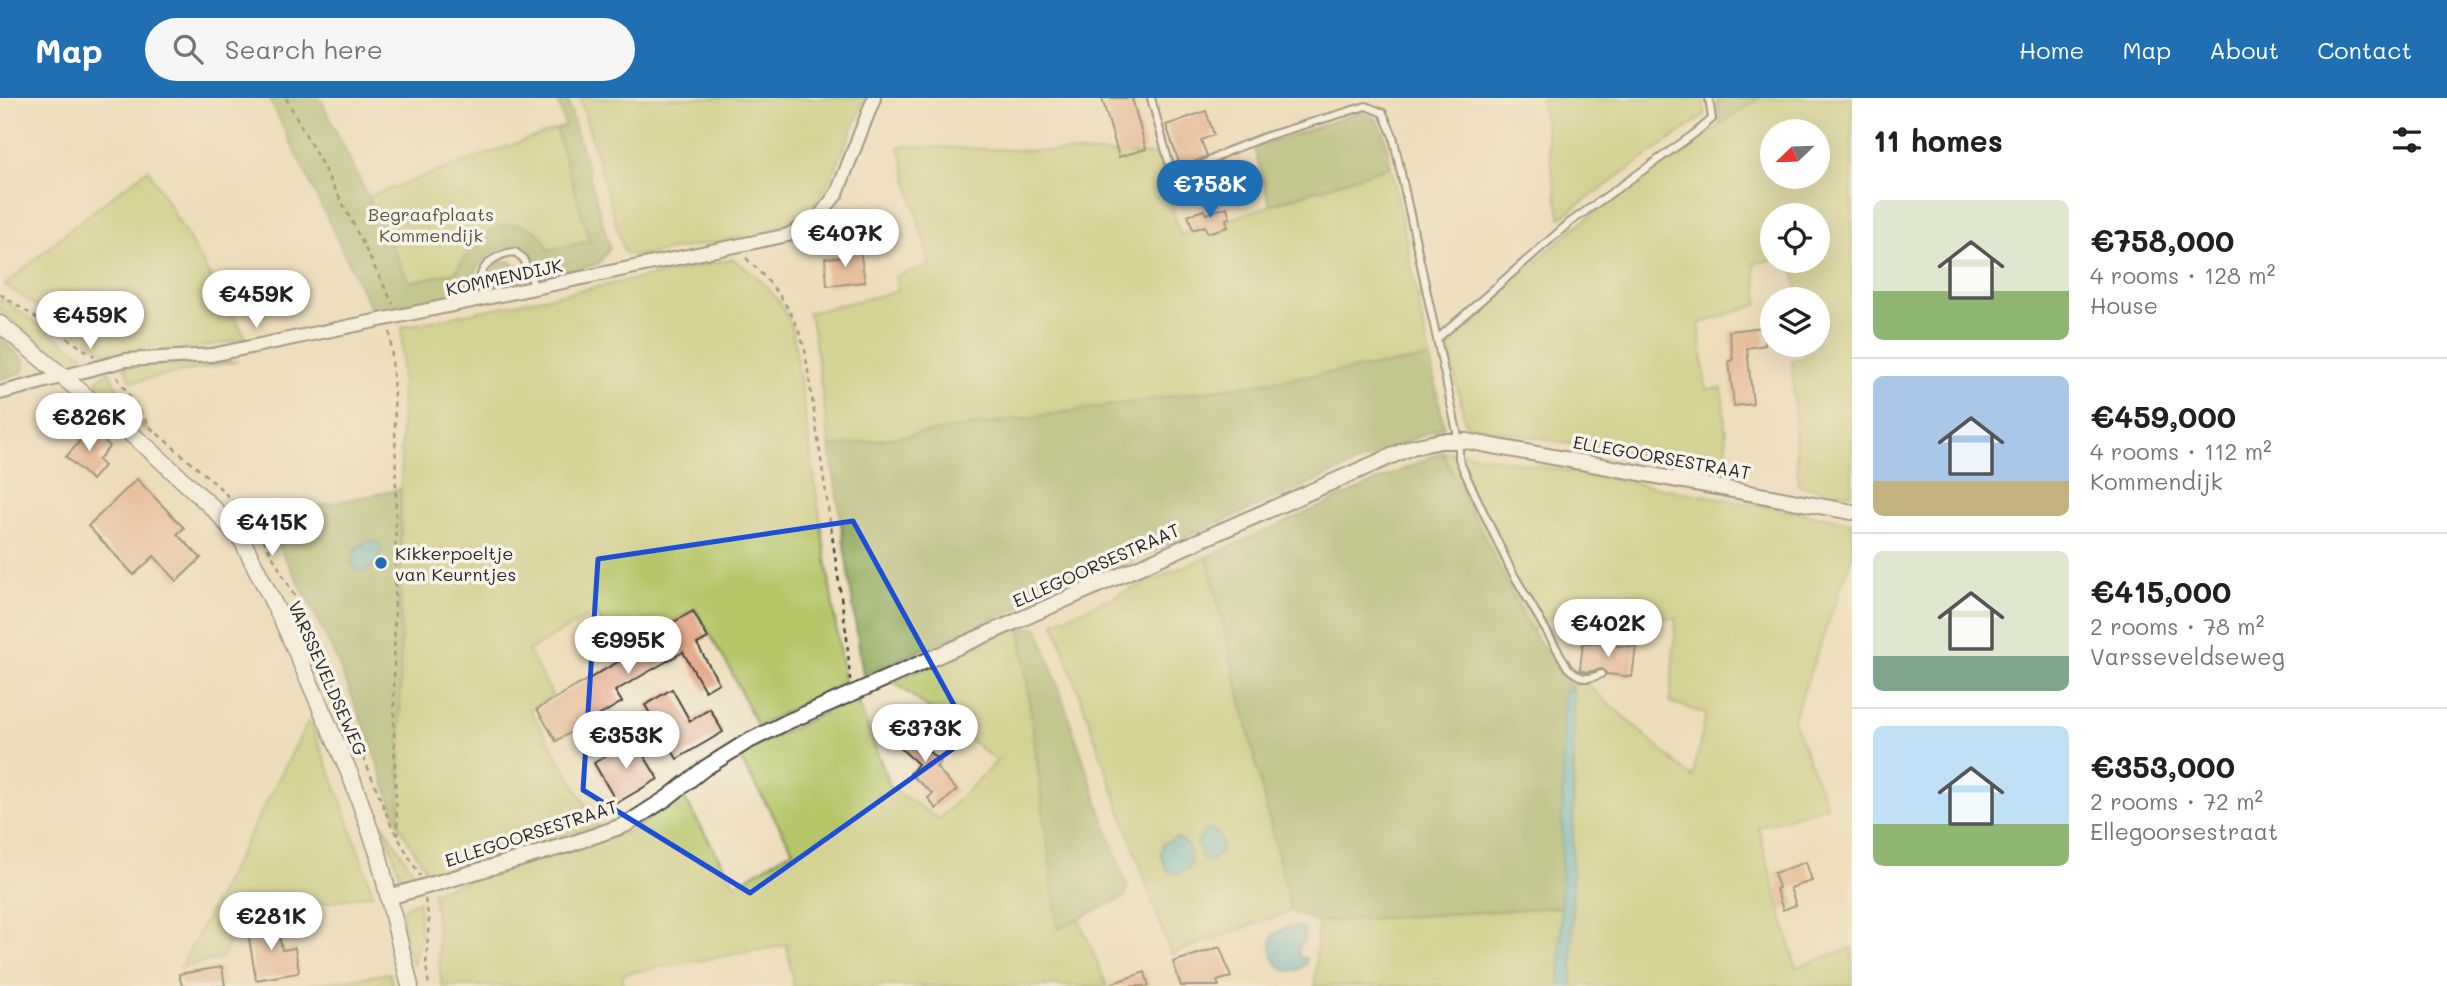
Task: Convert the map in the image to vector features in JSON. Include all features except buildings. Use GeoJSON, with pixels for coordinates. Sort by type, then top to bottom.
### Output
{"type":"FeatureCollection","features":[{"type":"Feature","properties":{"kind":"main road","name":"VARSSEVELDSEWEG"},"geometry":{"type":"LineString","coordinates":[[0,324],[149,449],[205,500],[243,542],[285,626],[352,779],[378,853],[410,986]]}},
{"type":"Feature","properties":{"kind":"street","name":"KOMMENDIJK"},"geometry":{"type":"LineString","coordinates":[[0,393],[105,364],[126,360],[212,355],[788,236],[818,218],[837,193],[874,98]]}},
{"type":"Feature","properties":{"kind":"street","name":"ELLEGOORSESTRAAT"},"geometry":{"type":"LineString","coordinates":[[389,897],[571,844],[625,825],[745,743],[1412,446],[1441,440],[1459,441],[1852,512]]}},
{"type":"Feature","properties":{"kind":"lane"},"geometry":{"type":"LineString","coordinates":[[1152,98],[1171,170],[1181,176],[1226,152],[1267,136],[1366,106],[1383,113],[1393,136],[1459,441],[1459,458],[1511,570],[1568,668],[1581,679],[1590,679],[1601,674]]}},
{"type":"Feature","properties":{"kind":"lane"},"geometry":{"type":"LineString","coordinates":[[1437,339],[1569,223],[1712,119],[1709,98]]}},
{"type":"Feature","properties":{"kind":"lane"},"geometry":{"type":"LineString","coordinates":[[484,299],[480,279],[486,264],[506,253],[515,252],[523,258],[535,288]]}},
{"type":"Feature","properties":{"kind":"path"},"geometry":{"type":"LineString","coordinates":[[286,98],[345,208],[394,317],[395,771],[399,841],[419,873],[429,919],[426,965],[429,986]]}},
{"type":"Feature","properties":{"kind":"path"},"geometry":{"type":"LineString","coordinates":[[735,247],[778,293],[796,320],[805,350],[847,638],[851,694]]}},
{"type":"Feature","properties":{"kind":"highlighted area"},"geometry":{"type":"Polygon","coordinates":[[[853,521],[971,736],[750,893],[583,790],[598,559],[853,521]]]}},
{"type":"Feature","properties":{"kind":"green space"},"geometry":{"type":"Polygon","coordinates":[[[269,98],[320,98],[409,282],[456,272],[474,244],[490,231],[500,227],[522,225],[530,228],[538,234],[549,250],[590,241],[556,129],[565,126],[557,98],[567,98],[610,248],[598,264],[539,278],[530,254],[515,247],[499,249],[479,265],[472,292],[373,313],[269,98]]]}},
{"type":"Feature","properties":{"kind":"green space"},"geometry":{"type":"Polygon","coordinates":[[[580,98],[865,98],[832,175],[806,213],[774,228],[634,257],[624,251],[580,98]]]}},
{"type":"Feature","properties":{"kind":"green space"},"geometry":{"type":"Polygon","coordinates":[[[1541,98],[1703,98],[1705,115],[1560,218],[1541,98]]]}},
{"type":"Feature","properties":{"kind":"green space"},"geometry":{"type":"Polygon","coordinates":[[[1717,98],[1759,98],[1720,124],[1717,98]]]}},
{"type":"Feature","properties":{"kind":"green space"},"geometry":{"type":"Polygon","coordinates":[[[1759,98],[1852,98],[1852,494],[1798,485],[1792,360],[1830,357],[1830,287],[1796,287],[1795,273],[1830,273],[1830,203],[1760,203],[1760,262],[1754,263],[1759,304],[1699,324],[1706,389],[1722,388],[1729,472],[1466,425],[1447,342],[1569,232],[1759,98]]]}},
{"type":"Feature","properties":{"kind":"green space"},"geometry":{"type":"Polygon","coordinates":[[[1360,112],[1376,119],[1380,125],[1391,166],[1270,205],[1254,148],[1360,112]]]}},
{"type":"Feature","properties":{"kind":"green space","name":"Begraafplaats Kommendijk"},"geometry":{"type":"Polygon","coordinates":[[[556,129],[590,241],[549,250],[540,235],[462,260],[456,272],[409,282],[367,197],[556,129]]]}},
{"type":"Feature","properties":{"kind":"green space"},"geometry":{"type":"Polygon","coordinates":[[[899,146],[1158,155],[1180,235],[1391,166],[1430,358],[830,447],[813,328],[808,313],[898,291],[895,276],[930,266],[899,146]]]}},
{"type":"Feature","properties":{"kind":"green space"},"geometry":{"type":"Polygon","coordinates":[[[148,169],[247,339],[153,353],[104,352],[5,285],[73,227],[148,169]]]}},
{"type":"Feature","properties":{"kind":"green space"},"geometry":{"type":"Polygon","coordinates":[[[733,259],[770,290],[783,309],[793,332],[844,682],[757,726],[730,669],[695,609],[618,653],[596,612],[528,651],[552,695],[530,709],[598,826],[430,876],[399,826],[402,327],[733,259]]]}},
{"type":"Feature","properties":{"kind":"green space"},"geometry":{"type":"Polygon","coordinates":[[[506,261],[516,265],[520,275],[516,285],[506,289],[496,285],[492,275],[496,265],[506,261]]]}},
{"type":"Feature","properties":{"kind":"green space"},"geometry":{"type":"Polygon","coordinates":[[[0,298],[84,356],[88,363],[76,364],[60,360],[0,310],[0,298]]]}},
{"type":"Feature","properties":{"kind":"green space"},"geometry":{"type":"Polygon","coordinates":[[[0,338],[24,360],[25,367],[21,373],[0,379],[0,338]]]}},
{"type":"Feature","properties":{"kind":"green space"},"geometry":{"type":"Polygon","coordinates":[[[1430,358],[1444,426],[863,675],[830,447],[1430,358]]]}},
{"type":"Feature","properties":{"kind":"green space"},"geometry":{"type":"Polygon","coordinates":[[[238,361],[132,382],[124,367],[238,361]]]}},
{"type":"Feature","properties":{"kind":"green space"},"geometry":{"type":"Polygon","coordinates":[[[109,371],[122,399],[152,435],[99,392],[98,379],[109,371]]]}},
{"type":"Feature","properties":{"kind":"green space"},"geometry":{"type":"Polygon","coordinates":[[[1442,452],[1464,453],[1852,522],[1852,556],[1793,720],[1827,806],[1758,827],[1796,967],[1852,948],[1852,986],[1572,986],[1574,689],[1571,689],[1571,686],[1581,679],[1693,778],[1706,714],[1670,702],[1676,618],[1552,616],[1531,631],[1442,452]]]}},
{"type":"Feature","properties":{"kind":"green space"},"geometry":{"type":"Polygon","coordinates":[[[1442,452],[1526,623],[1571,686],[1571,689],[1564,690],[1561,907],[1318,922],[1291,911],[1207,557],[1442,452]]]}},
{"type":"Feature","properties":{"kind":"green space"},"geometry":{"type":"Polygon","coordinates":[[[401,489],[399,826],[340,667],[303,590],[260,518],[401,489]],[[365,543],[355,550],[357,570],[376,564],[380,555],[379,545],[365,543]]]}},
{"type":"Feature","properties":{"kind":"green space"},"geometry":{"type":"Polygon","coordinates":[[[1207,557],[1291,911],[1171,954],[1054,622],[1207,557]],[[1197,842],[1203,859],[1220,854],[1222,847],[1197,842]],[[1188,848],[1161,854],[1167,870],[1176,874],[1188,869],[1191,861],[1188,848]]]}},
{"type":"Feature","properties":{"kind":"green space"},"geometry":{"type":"Polygon","coordinates":[[[1020,628],[1059,928],[1079,919],[1107,986],[793,986],[787,945],[623,974],[622,986],[442,986],[432,892],[631,831],[683,796],[735,885],[793,850],[738,755],[856,697],[891,788],[939,819],[997,761],[893,681],[1020,628]]]}},
{"type":"Feature","properties":{"kind":"green space"},"geometry":{"type":"Polygon","coordinates":[[[1020,628],[1038,628],[1127,887],[1126,896],[1058,929],[1020,628]]]}},
{"type":"Feature","properties":{"kind":"green space"},"geometry":{"type":"Polygon","coordinates":[[[309,720],[339,794],[373,894],[236,920],[223,958],[181,967],[309,720]]]}},
{"type":"Feature","properties":{"kind":"green space"},"geometry":{"type":"Polygon","coordinates":[[[382,822],[417,879],[404,878],[399,872],[382,822]]]}},
{"type":"Feature","properties":{"kind":"green space"},"geometry":{"type":"Polygon","coordinates":[[[419,901],[420,937],[413,966],[402,914],[407,906],[419,901]]]}},
{"type":"Feature","properties":{"kind":"green space"},"geometry":{"type":"Polygon","coordinates":[[[1561,907],[1560,986],[1315,986],[1318,922],[1561,907]]]}},
{"type":"Feature","properties":{"kind":"green space"},"geometry":{"type":"Polygon","coordinates":[[[390,973],[393,986],[307,986],[390,973]]]}},
{"type":"Feature","properties":{"kind":"water"},"geometry":{"type":"Polygon","coordinates":[[[371,541],[376,542],[381,550],[377,563],[365,570],[357,570],[352,563],[355,551],[371,541]]]}},
{"type":"Feature","properties":{"kind":"water"},"geometry":{"type":"Polygon","coordinates":[[[1574,689],[1572,986],[1560,986],[1564,690],[1574,689]]]}},
{"type":"Feature","properties":{"kind":"water"},"geometry":{"type":"Polygon","coordinates":[[[1208,829],[1218,835],[1222,847],[1217,857],[1209,861],[1203,859],[1198,846],[1201,835],[1208,829]]]}},
{"type":"Feature","properties":{"kind":"water"},"geometry":{"type":"Polygon","coordinates":[[[1175,838],[1187,845],[1190,859],[1188,869],[1176,874],[1167,870],[1161,854],[1163,844],[1175,838]]]}},
{"type":"Feature","properties":{"kind":"water"},"geometry":{"type":"Polygon","coordinates":[[[1289,926],[1301,927],[1305,931],[1304,940],[1298,950],[1300,957],[1307,962],[1292,971],[1279,966],[1274,959],[1271,943],[1274,934],[1289,926]]]}},
{"type":"Feature","properties":{"kind":"place","name":"Kikkerpoeltje van Keurntjes"},"geometry":{"type":"Point","coordinates":[381,563]}}]}
